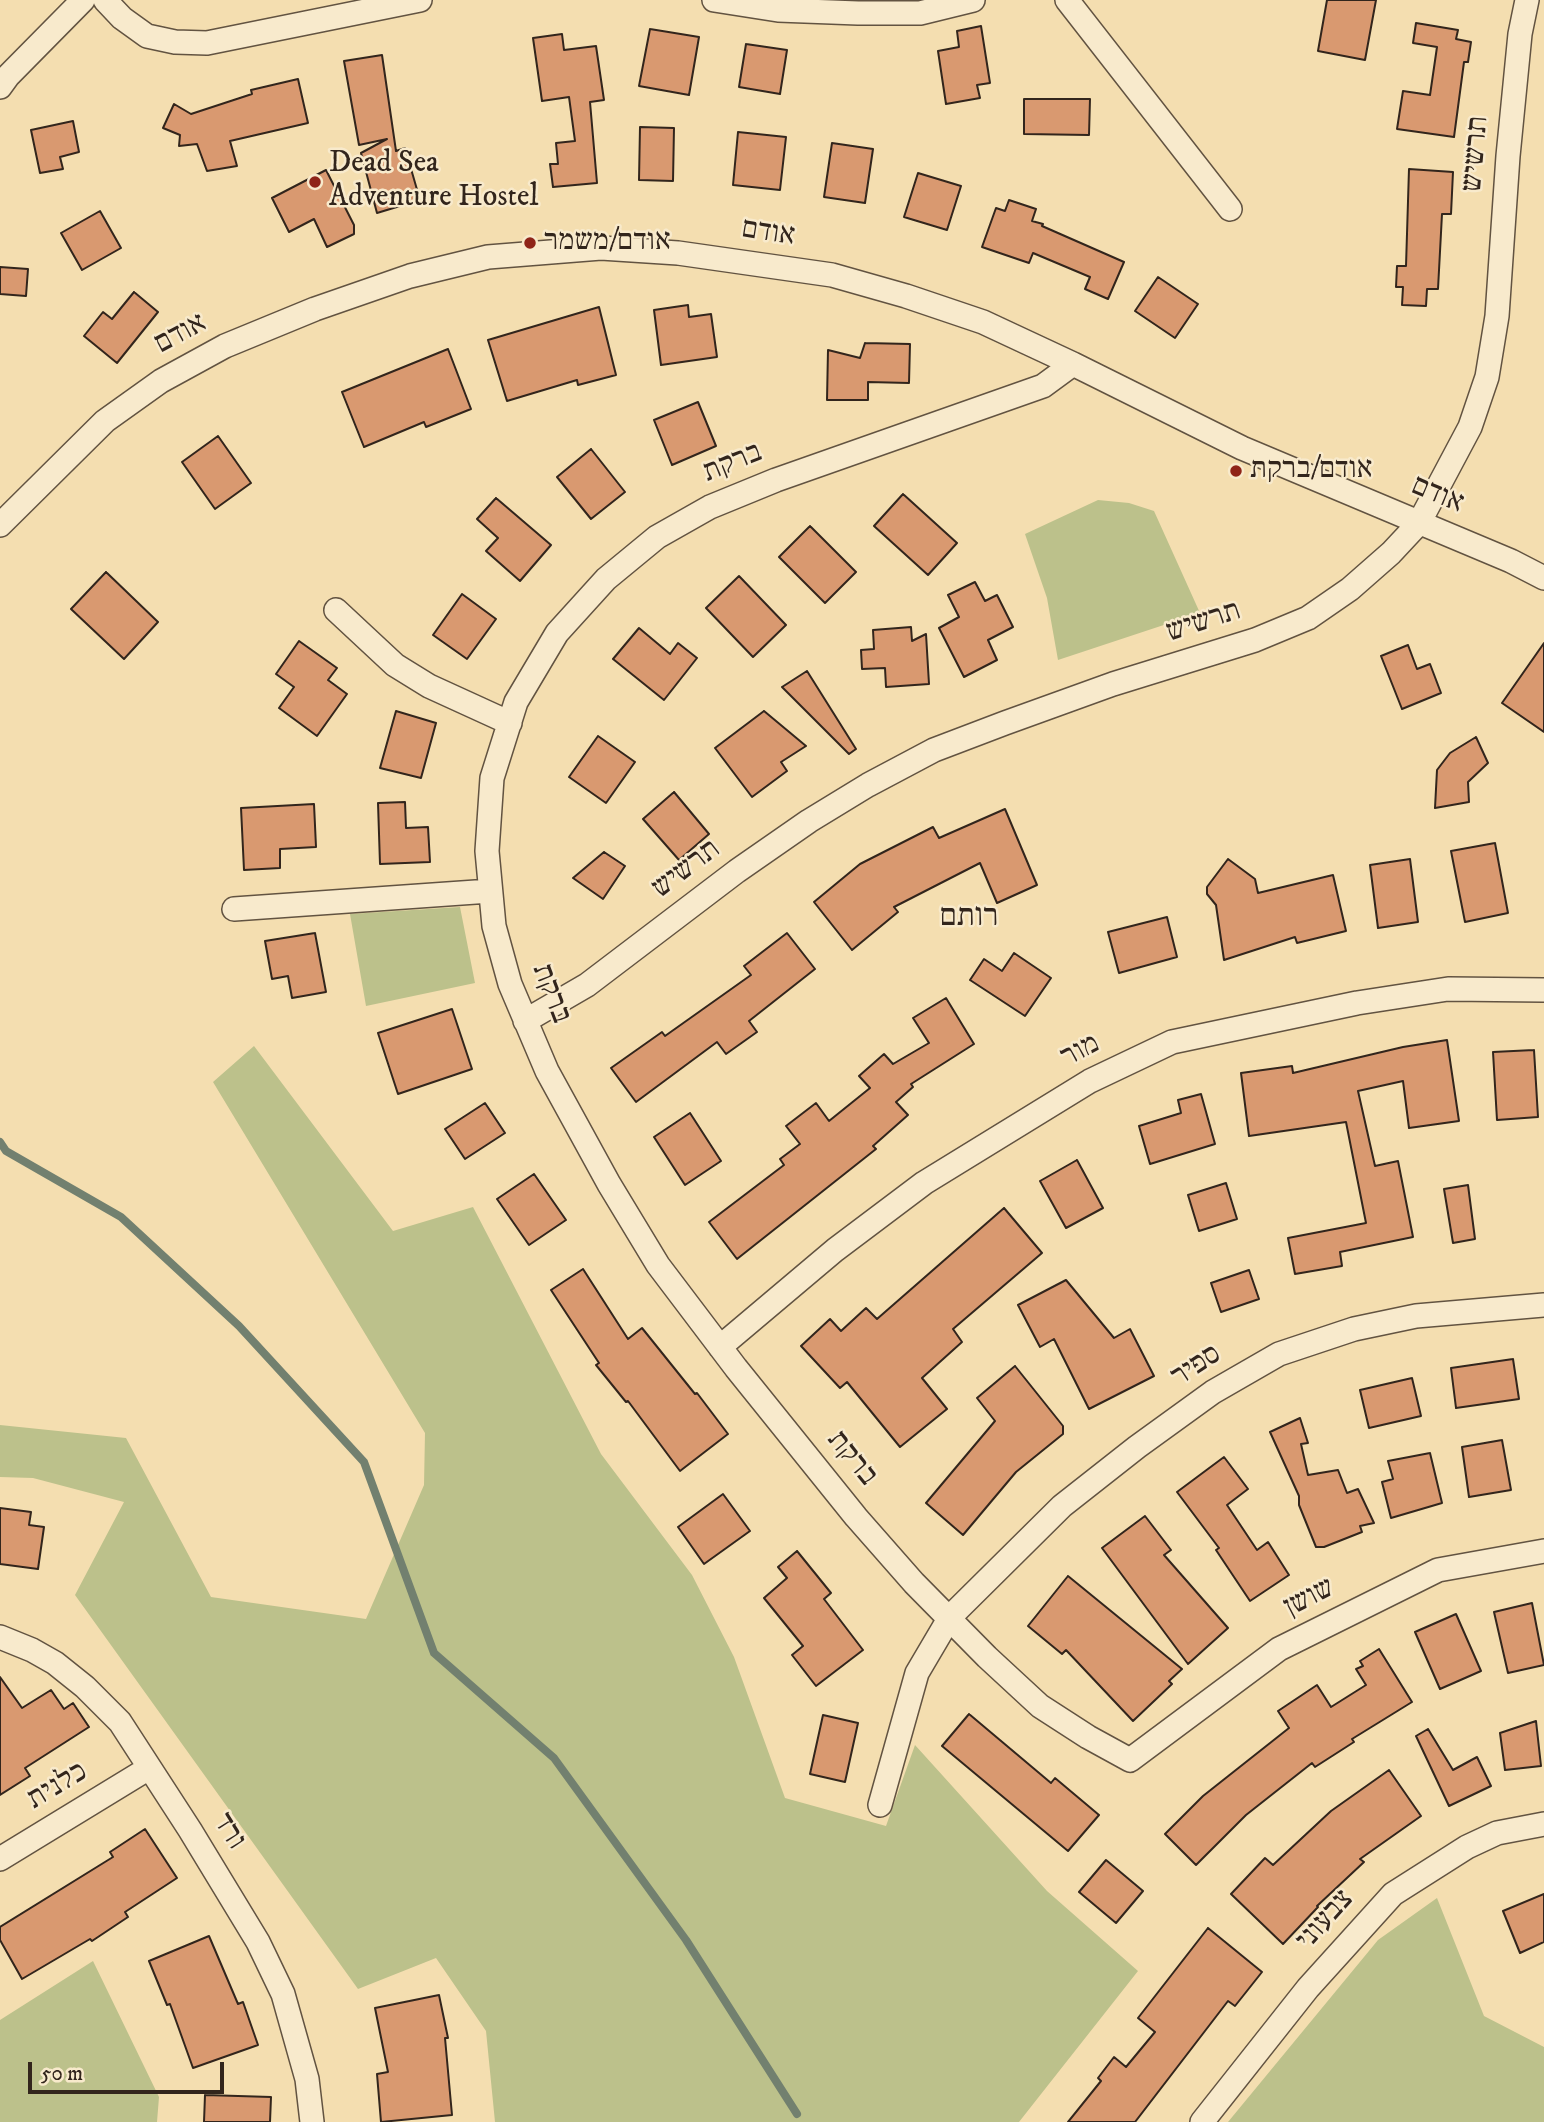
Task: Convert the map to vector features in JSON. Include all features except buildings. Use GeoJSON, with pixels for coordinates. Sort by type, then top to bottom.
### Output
{"type":"FeatureCollection","features":[{"type":"Feature","properties":{"kind":"street"},"geometry":{"type":"LineString","coordinates":[[0,87],[83,0]]}},
{"type":"Feature","properties":{"kind":"street"},"geometry":{"type":"LineString","coordinates":[[105,0],[122,18],[147,36],[175,43],[207,43],[420,0]]}},
{"type":"Feature","properties":{"kind":"street"},"geometry":{"type":"LineString","coordinates":[[715,0],[778,10],[858,13],[920,13],[973,0]]}},
{"type":"Feature","properties":{"kind":"street"},"geometry":{"type":"LineString","coordinates":[[1067,0],[1230,209]]}},
{"type":"Feature","properties":{"kind":"street","name":"תרשיש"},"geometry":{"type":"LineString","coordinates":[[525,1021],[587,985],[737,871],[809,821],[868,785],[934,750],[1005,723],[1114,684],[1255,640],[1308,618],[1350,589],[1391,553],[1419,523],[1470,427],[1487,377],[1497,316],[1509,142],[1520,34],[1527,0]]}},
{"type":"Feature","properties":{"kind":"street","name":"אודם"},"geometry":{"type":"LineString","coordinates":[[0,525],[105,421],[161,381],[225,346],[315,309],[410,276],[488,257],[601,248],[678,253],[832,275],[983,322],[1242,448],[1511,561],[1544,578]]}},
{"type":"Feature","properties":{"kind":"street","name":"ברקת"},"geometry":{"type":"LineString","coordinates":[[1073,364],[1043,386],[776,480],[710,507],[657,537],[606,579],[557,633],[516,702],[492,778],[486,851],[494,926],[510,984],[525,1021],[547,1071],[609,1184],[658,1265],[856,1517],[914,1583],[1040,1706],[1130,1760]]}},
{"type":"Feature","properties":{"kind":"street"},"geometry":{"type":"LineString","coordinates":[[336,610],[395,665],[429,686],[510,723]]}},
{"type":"Feature","properties":{"kind":"street"},"geometry":{"type":"LineString","coordinates":[[234,909],[491,891]]}},
{"type":"Feature","properties":{"kind":"street","name":"מור"},"geometry":{"type":"LineString","coordinates":[[720,1347],[835,1250],[924,1183],[1090,1081],[1172,1042],[1357,1003],[1448,989],[1544,990]]}},
{"type":"Feature","properties":{"kind":"street","name":"ספיר"},"geometry":{"type":"LineString","coordinates":[[880,1805],[917,1673],[950,1617],[1073,1497],[1137,1447],[1213,1392],[1279,1354],[1353,1329],[1416,1316],[1544,1304]]}},
{"type":"Feature","properties":{"kind":"street","name":"שושן"},"geometry":{"type":"LineString","coordinates":[[1130,1760],[1279,1649],[1438,1570],[1544,1551]]}},
{"type":"Feature","properties":{"kind":"street","name":"ורד"},"geometry":{"type":"LineString","coordinates":[[0,1637],[55,1663],[85,1687],[120,1722],[228,1891],[258,1942],[283,1994],[307,2079],[312,2122]]}},
{"type":"Feature","properties":{"kind":"street","name":"כלנית"},"geometry":{"type":"LineString","coordinates":[[0,1859],[149,1768]]}},
{"type":"Feature","properties":{"kind":"street","name":"צבעוני"},"geometry":{"type":"LineString","coordinates":[[1202,2122],[1308,1988],[1393,1894],[1466,1847],[1497,1833],[1544,1824]]}},
{"type":"Feature","properties":{"kind":"green space"},"geometry":{"type":"Polygon","coordinates":[[[1098,500],[1129,503],[1154,511],[1200,613],[1058,660],[1047,598],[1025,534],[1098,500]]]}},
{"type":"Feature","properties":{"kind":"green space"},"geometry":{"type":"Polygon","coordinates":[[[460,907],[475,983],[366,1006],[350,914],[460,907]]]}},
{"type":"Feature","properties":{"kind":"green space"},"geometry":{"type":"Polygon","coordinates":[[[254,1046],[393,1231],[473,1207],[601,1454],[692,1575],[734,1657],[785,1798],[886,1826],[915,1745],[1047,1891],[1138,1971],[1019,2122],[495,2122],[486,2031],[436,1958],[358,1989],[75,1595],[124,1502],[33,1478],[0,1477],[0,1425],[126,1438],[211,1597],[366,1619],[424,1485],[425,1433],[213,1082],[254,1046]]]}},
{"type":"Feature","properties":{"kind":"green space"},"geometry":{"type":"Polygon","coordinates":[[[1437,1898],[1484,2016],[1544,2047],[1544,2122],[1228,2122],[1378,1940],[1437,1898]]]}},
{"type":"Feature","properties":{"kind":"green space"},"geometry":{"type":"Polygon","coordinates":[[[93,1961],[159,2097],[157,2122],[0,2122],[0,2020],[93,1961]]]}},
{"type":"Feature","properties":{"kind":"waterway"},"geometry":{"type":"LineString","coordinates":[[0,1142],[6,1151],[121,1217],[239,1326],[364,1462],[434,1653],[554,1758],[686,1940],[797,2114]]}},
{"type":"Feature","properties":{"kind":"place","name":"Dead Sea Adventure Hostel"},"geometry":{"type":"Point","coordinates":[315,182]}},
{"type":"Feature","properties":{"kind":"place","name":"אודם/משמר"},"geometry":{"type":"Point","coordinates":[530,243]}},
{"type":"Feature","properties":{"kind":"place","name":"אודם/ברקת"},"geometry":{"type":"Point","coordinates":[1236,471]}},
{"type":"Feature","properties":{"kind":"district","name":"רותם"},"geometry":{"type":"Point","coordinates":[969,918]}}]}
